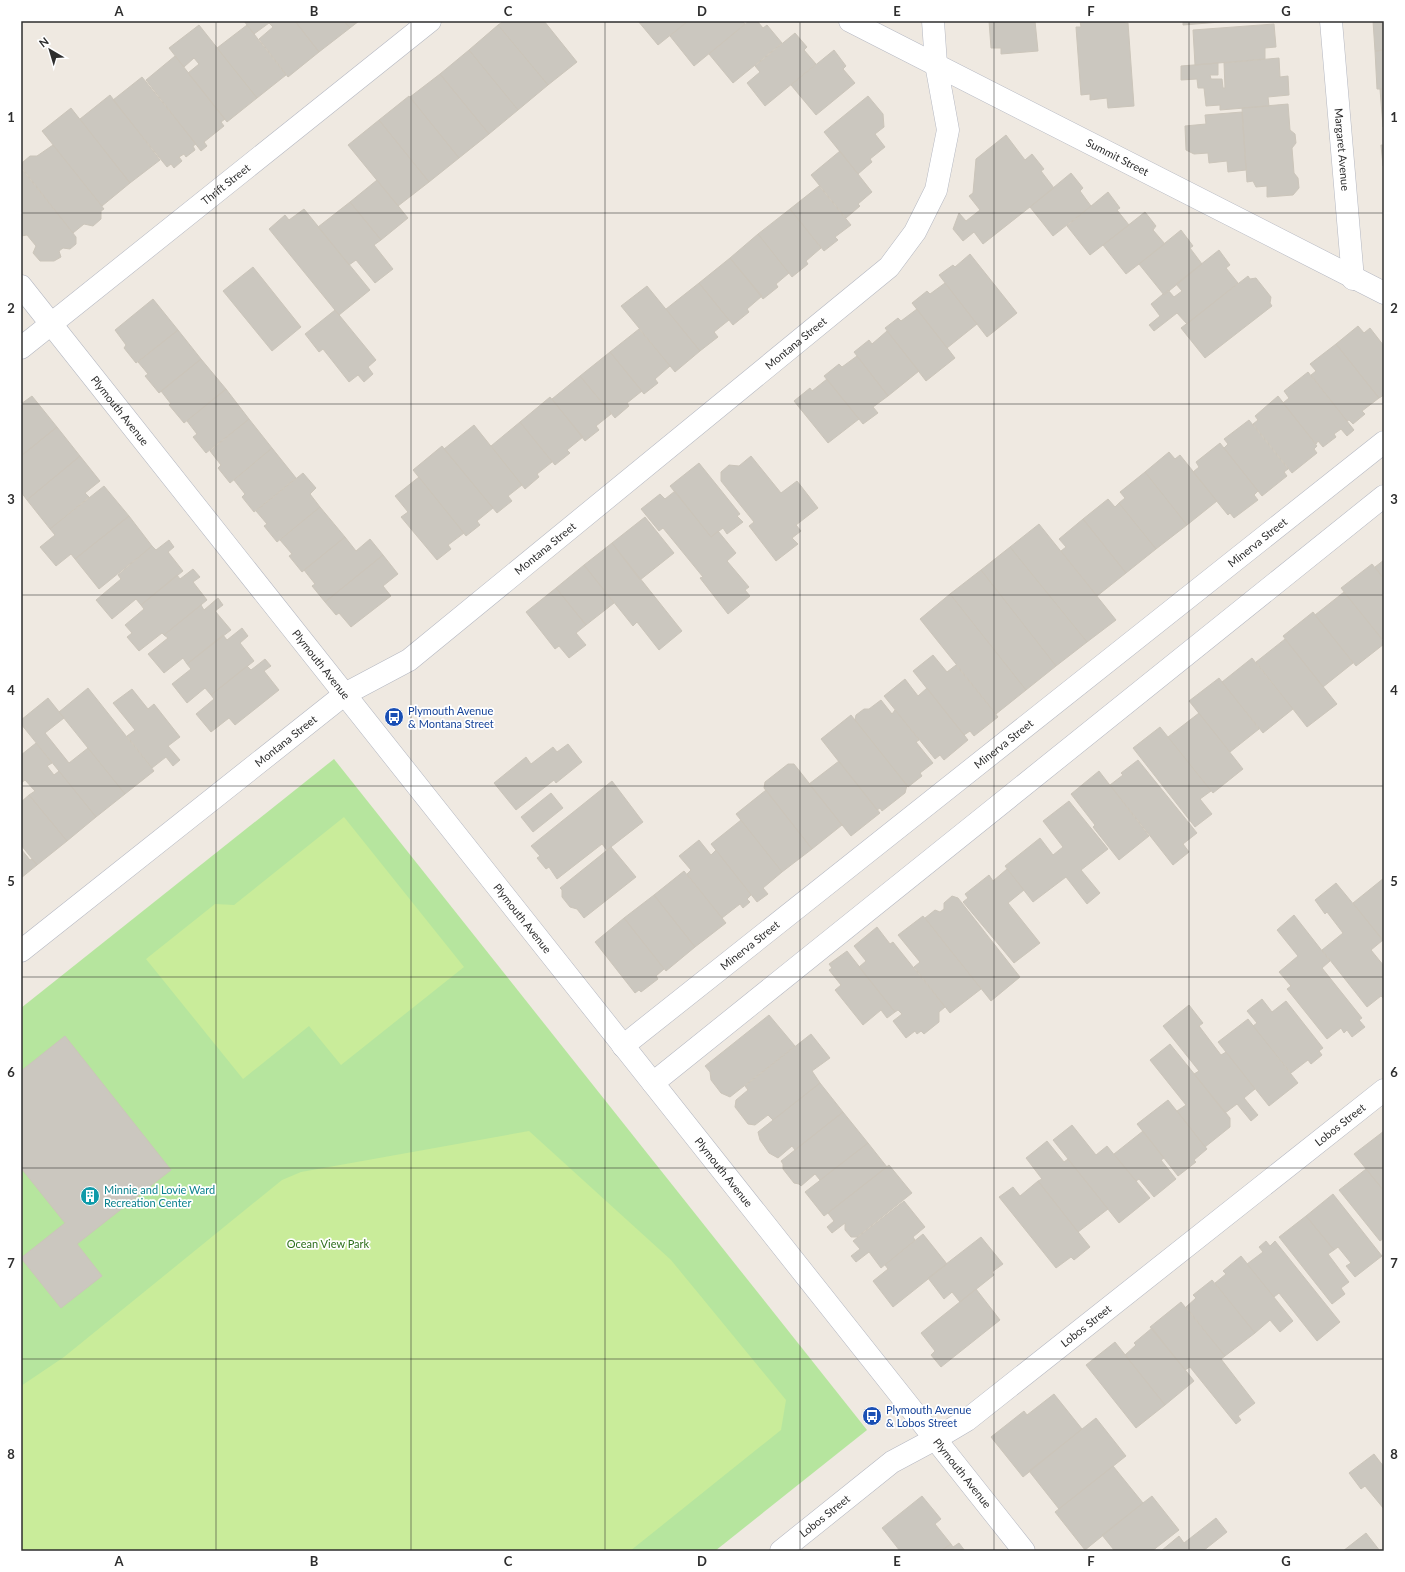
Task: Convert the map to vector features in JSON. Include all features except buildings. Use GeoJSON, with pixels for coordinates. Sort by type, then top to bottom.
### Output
{"type":"FeatureCollection","features":[{"type":"Feature","properties":{"kind":"street","name":"Thrift Street"},"geometry":{"type":"LineString","coordinates":[[21,348],[430,21]]}},
{"type":"Feature","properties":{"kind":"street","name":"Summit Street"},"geometry":{"type":"LineString","coordinates":[[850,21],[1384,294]]}},
{"type":"Feature","properties":{"kind":"street","name":"Montana Street"},"geometry":{"type":"LineString","coordinates":[[21,951],[345,694],[409,660],[889,267],[915,232],[936,190],[948,130],[936,64],[933,21]]}},
{"type":"Feature","properties":{"kind":"street","name":"Margaret Avenue"},"geometry":{"type":"LineString","coordinates":[[1331,21],[1353,279]]}},
{"type":"Feature","properties":{"kind":"street","name":"Plymouth Avenue"},"geometry":{"type":"LineString","coordinates":[[21,286],[1024,1551]]}},
{"type":"Feature","properties":{"kind":"street","name":"Minerva Street"},"geometry":{"type":"LineString","coordinates":[[623,1046],[1384,442]]}},
{"type":"Feature","properties":{"kind":"street"},"geometry":{"type":"LineString","coordinates":[[653,1083],[1384,496]]}},
{"type":"Feature","properties":{"kind":"street","name":"Lobos Street"},"geometry":{"type":"LineString","coordinates":[[781,1551],[892,1462],[935,1440],[967,1420],[1384,1090]]}},
{"type":"Feature","properties":{"kind":"green space","name":"Ocean View Park"},"geometry":{"type":"Polygon","coordinates":[[[334,759],[867,1430],[715,1551],[21,1551],[21,1008],[334,759]]]}},
{"type":"Feature","properties":{"kind":"green space"},"geometry":{"type":"Polygon","coordinates":[[[344,817],[464,967],[341,1065],[309,1026],[243,1079],[146,959],[215,904],[234,905],[344,817]]]}},
{"type":"Feature","properties":{"kind":"green space"},"geometry":{"type":"Polygon","coordinates":[[[529,1131],[671,1260],[786,1400],[781,1430],[630,1551],[21,1551],[21,1386],[64,1357],[282,1180],[301,1172],[529,1131]]]}},
{"type":"Feature","properties":{"kind":"place","name":"Plymouth Avenue & Montana Street"},"geometry":{"type":"Point","coordinates":[394,717]}},
{"type":"Feature","properties":{"kind":"place","name":"Minnie and Lovie Ward Recreation Center"},"geometry":{"type":"Point","coordinates":[90,1196]}},
{"type":"Feature","properties":{"kind":"place","name":"Plymouth Avenue & Lobos Street"},"geometry":{"type":"Point","coordinates":[872,1416]}}]}
